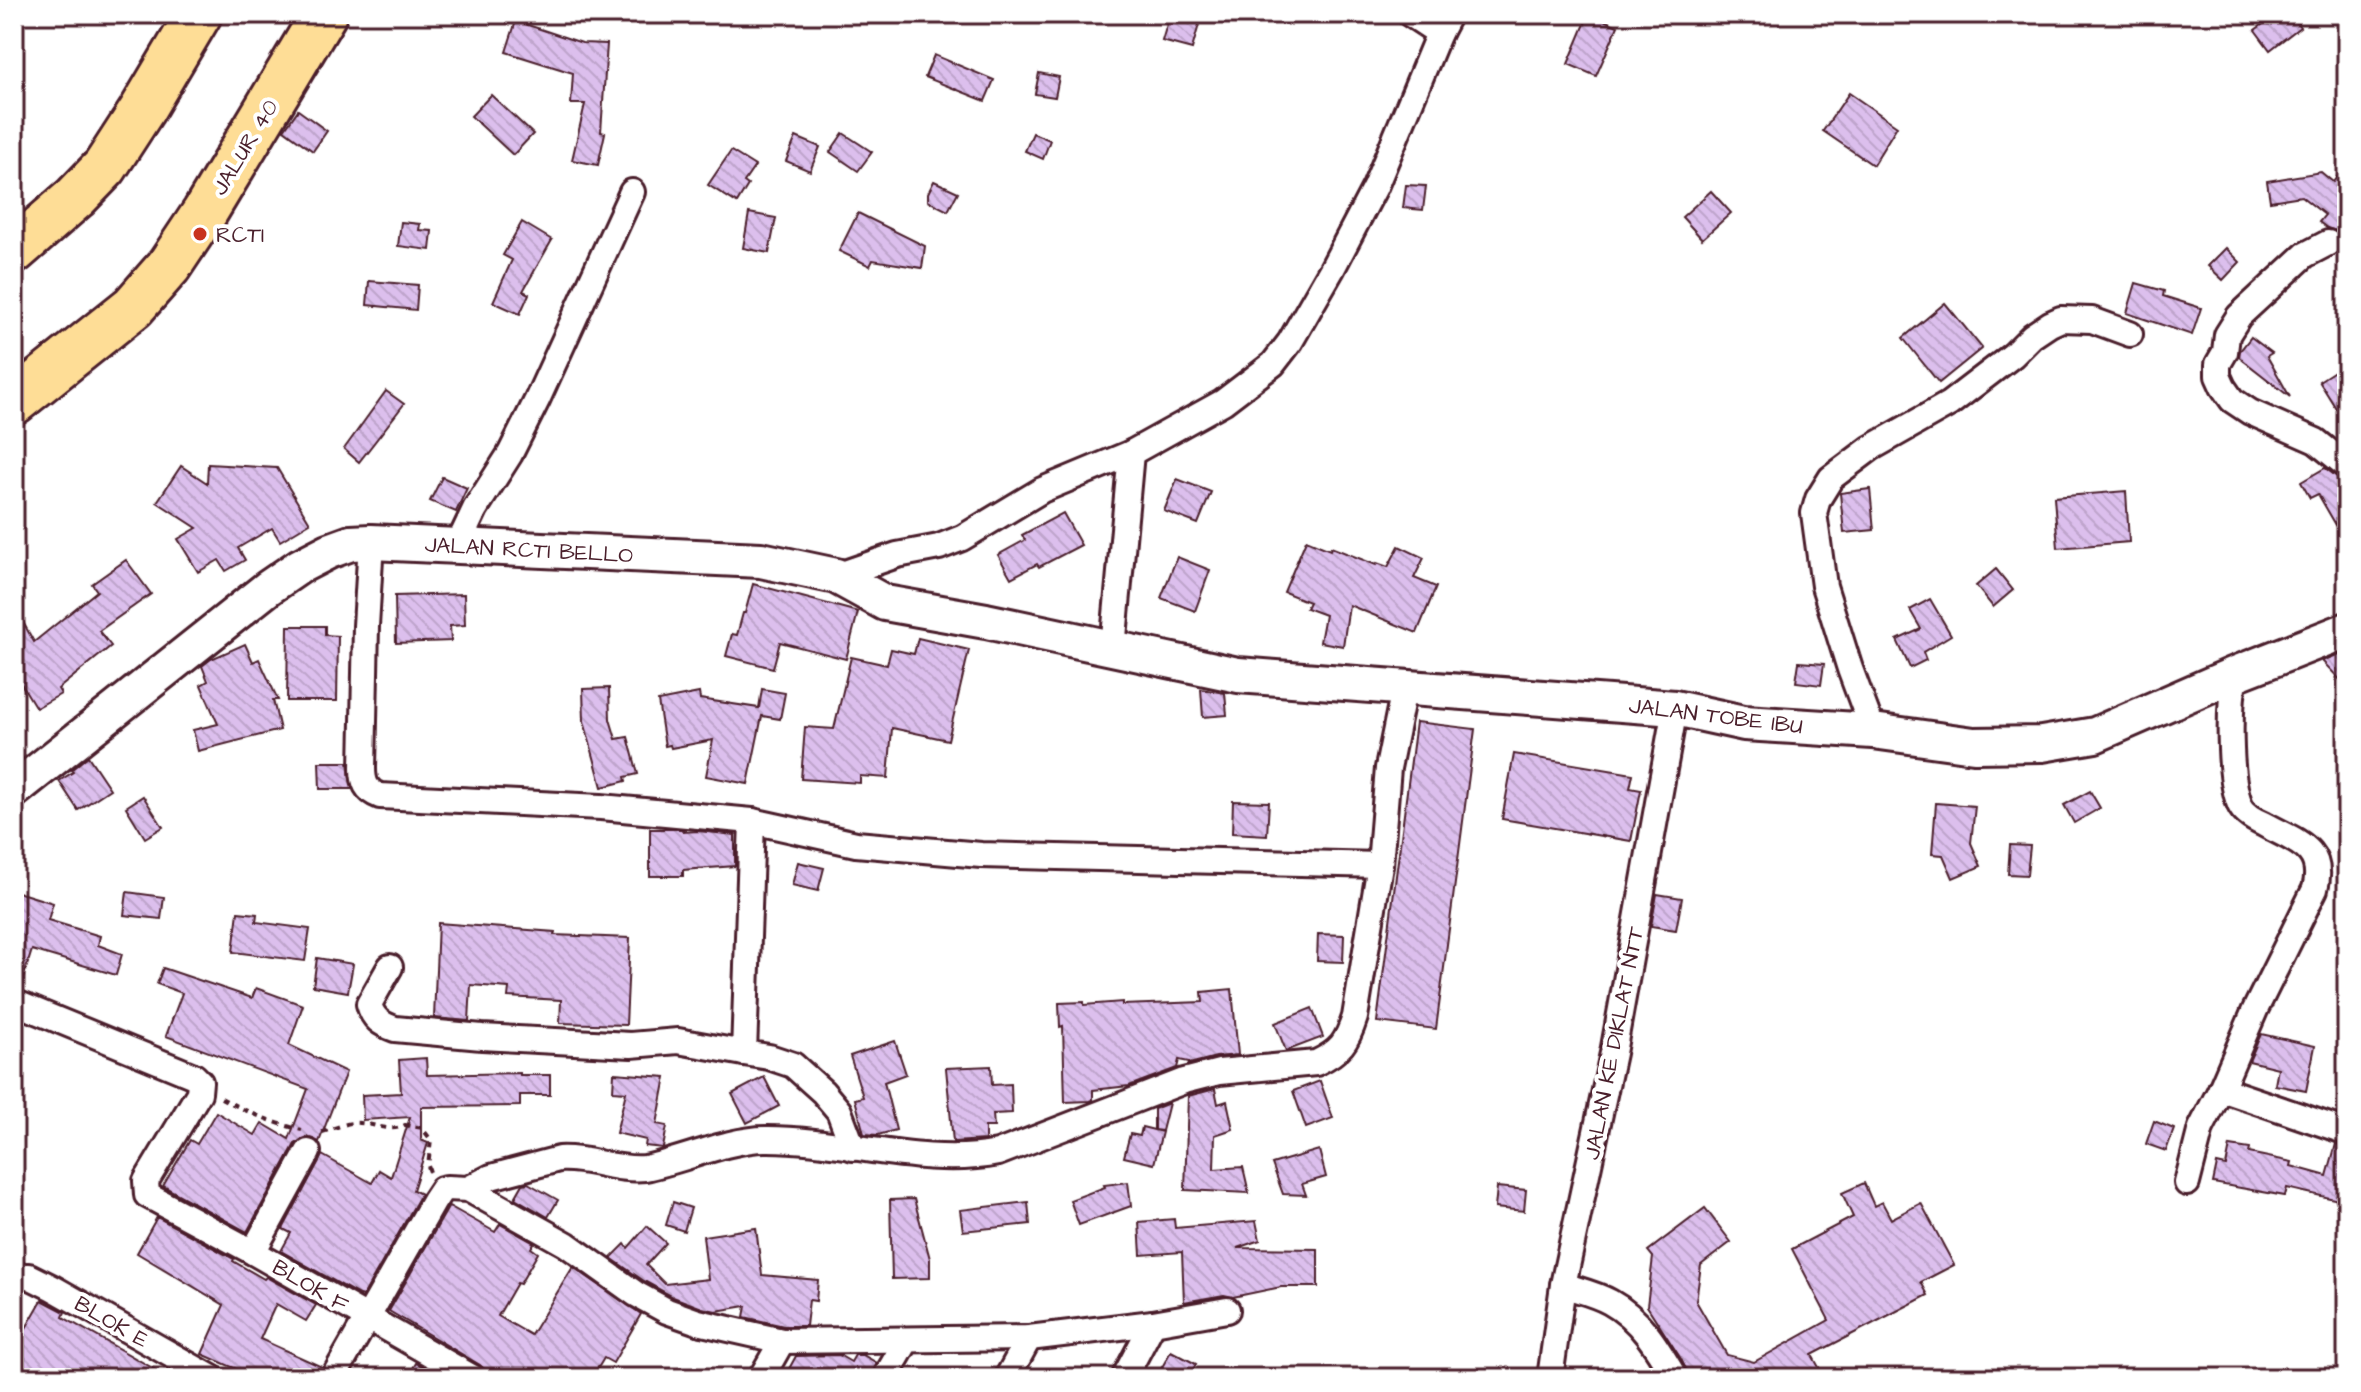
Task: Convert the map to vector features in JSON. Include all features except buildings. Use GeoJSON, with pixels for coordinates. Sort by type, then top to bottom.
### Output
{"type":"FeatureCollection","features":[{"type":"Feature","properties":{"kind":"highway"},"geometry":{"type":"LineString","coordinates":[[14,251],[105,167],[199,14]]}},
{"type":"Feature","properties":{"kind":"highway","name":"JALUR 40"},"geometry":{"type":"LineString","coordinates":[[14,402],[133,307],[169,266],[324,14]]}},
{"type":"Feature","properties":{"kind":"street"},"geometry":{"type":"LineString","coordinates":[[836,576],[897,555],[939,547],[962,538],[1042,490],[1131,453],[1233,395],[1273,364],[1290,342],[1375,187],[1444,23],[1410,14]]}},
{"type":"Feature","properties":{"kind":"street"},"geometry":{"type":"LineString","coordinates":[[458,545],[475,509],[531,414],[632,192]]}},
{"type":"Feature","properties":{"kind":"street"},"geometry":{"type":"LineString","coordinates":[[2328,243],[2305,255],[2239,316],[2227,335],[2225,352],[2218,364],[2218,376],[2232,400],[2250,412],[2316,441],[2347,466]]}},
{"type":"Feature","properties":{"kind":"street"},"geometry":{"type":"LineString","coordinates":[[1873,731],[1824,586],[1814,513],[1818,499],[1831,478],[1902,429],[1949,404],[2050,324],[2061,319],[2092,320],[2130,334]]}},
{"type":"Feature","properties":{"kind":"street"},"geometry":{"type":"LineString","coordinates":[[1113,648],[1131,453]]}},
{"type":"Feature","properties":{"kind":"street"},"geometry":{"type":"LineString","coordinates":[[371,542],[363,777],[371,793],[380,796],[601,807],[752,821],[856,844],[981,855],[1380,865]]}},
{"type":"Feature","properties":{"kind":"street","name":"JALAN RCTI BELLO"},"geometry":{"type":"LineString","coordinates":[[14,790],[268,588],[329,551],[351,543],[458,545],[761,560],[836,576],[885,603],[1113,648]]}},
{"type":"Feature","properties":{"kind":"street","name":"JALAN TOBE IBU"},"geometry":{"type":"LineString","coordinates":[[1113,648],[1238,675],[1675,708],[1744,723],[1873,731],[1974,745],[2042,744],[2095,735],[2235,674],[2347,630]]}},
{"type":"Feature","properties":{"kind":"street"},"geometry":{"type":"LineString","coordinates":[[2187,1183],[2201,1128],[2315,889],[2319,874],[2318,862],[2311,852],[2252,818],[2241,807],[2232,760],[2231,694],[2235,674]]}},
{"type":"Feature","properties":{"kind":"street"},"geometry":{"type":"LineString","coordinates":[[333,1378],[442,1189],[468,1189],[491,1177],[559,1159],[570,1158],[632,1169],[761,1139],[804,1140],[956,1158],[977,1157],[998,1153],[1184,1081],[1219,1072],[1316,1063],[1328,1057],[1347,1041],[1355,1017],[1380,865],[1388,768],[1404,689]]}},
{"type":"Feature","properties":{"kind":"street","name":"JALAN KE DIKLAT NTT"},"geometry":{"type":"LineString","coordinates":[[1550,1378],[1563,1285],[1613,1053],[1675,708]]}},
{"type":"Feature","properties":{"kind":"street"},"geometry":{"type":"LineString","coordinates":[[744,1053],[752,821]]}},
{"type":"Feature","properties":{"kind":"street"},"geometry":{"type":"LineString","coordinates":[[390,967],[369,1004],[372,1015],[382,1024],[395,1029],[482,1037],[631,1045],[678,1041],[769,1057],[793,1065],[823,1092],[839,1111],[853,1148]]}},
{"type":"Feature","properties":{"kind":"street"},"geometry":{"type":"LineString","coordinates":[[14,1002],[194,1076],[201,1087]]}},
{"type":"Feature","properties":{"kind":"street","name":"BLOK F"},"geometry":{"type":"LineString","coordinates":[[201,1087],[146,1181],[147,1195],[473,1378]]}},
{"type":"Feature","properties":{"kind":"street"},"geometry":{"type":"LineString","coordinates":[[2221,1089],[2347,1132]]}},
{"type":"Feature","properties":{"kind":"street"},"geometry":{"type":"LineString","coordinates":[[253,1252],[308,1152]]}},
{"type":"Feature","properties":{"kind":"street"},"geometry":{"type":"LineString","coordinates":[[468,1189],[566,1244],[636,1294],[667,1311],[698,1322],[782,1341],[1029,1338],[1153,1323],[1227,1310]]}},
{"type":"Feature","properties":{"kind":"street","name":"BLOK E"},"geometry":{"type":"LineString","coordinates":[[14,1276],[29,1276],[53,1288],[212,1378]]}},
{"type":"Feature","properties":{"kind":"street"},"geometry":{"type":"LineString","coordinates":[[1563,1285],[1610,1302],[1634,1320],[1654,1342],[1675,1378]]}},
{"type":"Feature","properties":{"kind":"street"},"geometry":{"type":"LineString","coordinates":[[1124,1378],[1153,1323]]}},
{"type":"Feature","properties":{"kind":"street"},"geometry":{"type":"LineString","coordinates":[[1007,1378],[1029,1338]]}},
{"type":"Feature","properties":{"kind":"street"},"geometry":{"type":"LineString","coordinates":[[885,1378],[907,1340]]}},
{"type":"Feature","properties":{"kind":"street"},"geometry":{"type":"LineString","coordinates":[[761,1378],[782,1341]]}},
{"type":"Feature","properties":{"kind":"path"},"geometry":{"type":"LineString","coordinates":[[201,1087],[254,1115],[311,1132],[320,1133],[359,1122],[382,1128],[405,1125],[422,1128],[431,1140],[428,1166],[442,1189]]}},
{"type":"Feature","properties":{"kind":"place","name":"RCTI"},"geometry":{"type":"Point","coordinates":[200,234]}}]}
